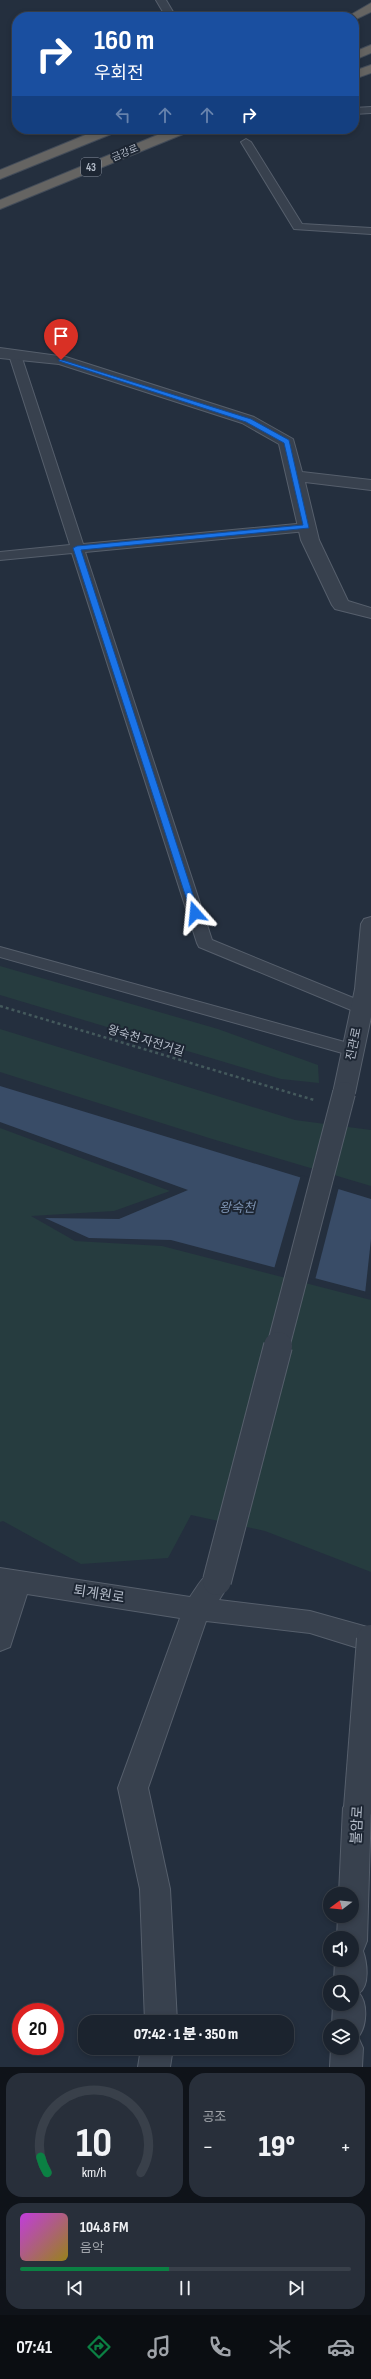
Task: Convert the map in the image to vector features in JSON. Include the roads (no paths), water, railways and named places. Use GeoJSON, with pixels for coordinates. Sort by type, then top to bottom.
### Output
{"type":"FeatureCollection","features":[{"type":"Feature","properties":{"kind":"highway"},"geometry":{"type":"LineString","coordinates":[[359,14],[371,7]]}},
{"type":"Feature","properties":{"kind":"highway"},"geometry":{"type":"LineString","coordinates":[[359,54],[371,49]]}},
{"type":"Feature","properties":{"kind":"highway"},"geometry":{"type":"LineString","coordinates":[[359,74],[371,70]]}},
{"type":"Feature","properties":{"kind":"highway","name":"43"},"geometry":{"type":"LineString","coordinates":[[0,175],[99,134]]}},
{"type":"Feature","properties":{"kind":"highway","name":"금강로"},"geometry":{"type":"LineString","coordinates":[[0,205],[171,134]]}},
{"type":"Feature","properties":{"kind":"street"},"geometry":{"type":"LineString","coordinates":[[7,354],[61,360],[248,420],[287,442],[310,540],[341,605],[371,613]]}},
{"type":"Feature","properties":{"kind":"street"},"geometry":{"type":"LineString","coordinates":[[295,476],[371,485]]}},
{"type":"Feature","properties":{"kind":"street","name":"진관로"},"geometry":{"type":"LineString","coordinates":[[197,1609],[217,1581],[344,1093],[366,989],[371,924]]}},
{"type":"Feature","properties":{"kind":"street"},"geometry":{"type":"LineString","coordinates":[[0,1639],[9,1580]]}},
{"type":"Feature","properties":{"kind":"street","name":"퇴계원로"},"geometry":{"type":"LineString","coordinates":[[9,1580],[197,1609],[310,1622],[371,1639]]}},
{"type":"Feature","properties":{"kind":"street"},"geometry":{"type":"LineString","coordinates":[[162,2015],[155,1888],[133,1788],[197,1609]]}},
{"type":"Feature","properties":{"kind":"street","name":"불암로"},"geometry":{"type":"LineString","coordinates":[[352,1931],[358,1808],[371,1639]]}},
{"type":"Feature","properties":{"kind":"street"},"geometry":{"type":"LineString","coordinates":[[154,2067],[156,2055]]}},
{"type":"Feature","properties":{"kind":"street"},"geometry":{"type":"LineString","coordinates":[[346,2067],[347,2055]]}},
{"type":"Feature","properties":{"kind":"lane"},"geometry":{"type":"LineString","coordinates":[[161,0],[168,12]]}},
{"type":"Feature","properties":{"kind":"lane"},"geometry":{"type":"LineString","coordinates":[[359,111],[371,110]]}},
{"type":"Feature","properties":{"kind":"lane"},"geometry":{"type":"LineString","coordinates":[[246,142],[298,227],[371,231]]}},
{"type":"Feature","properties":{"kind":"lane"},"geometry":{"type":"LineString","coordinates":[[7,354],[77,548],[205,943],[362,1008]]}},
{"type":"Feature","properties":{"kind":"lane"},"geometry":{"type":"LineString","coordinates":[[0,556],[307,527]]}},
{"type":"Feature","properties":{"kind":"lane"},"geometry":{"type":"LineString","coordinates":[[0,952],[353,1050]]}},
{"type":"Feature","properties":{"kind":"water","name":"왕숙천"},"geometry":{"type":"Polygon","coordinates":[[[0,1086],[371,1199],[371,1293],[171,1240],[89,1238],[45,1218],[119,1219],[188,1190],[0,1122],[0,1086]]]}}]}
